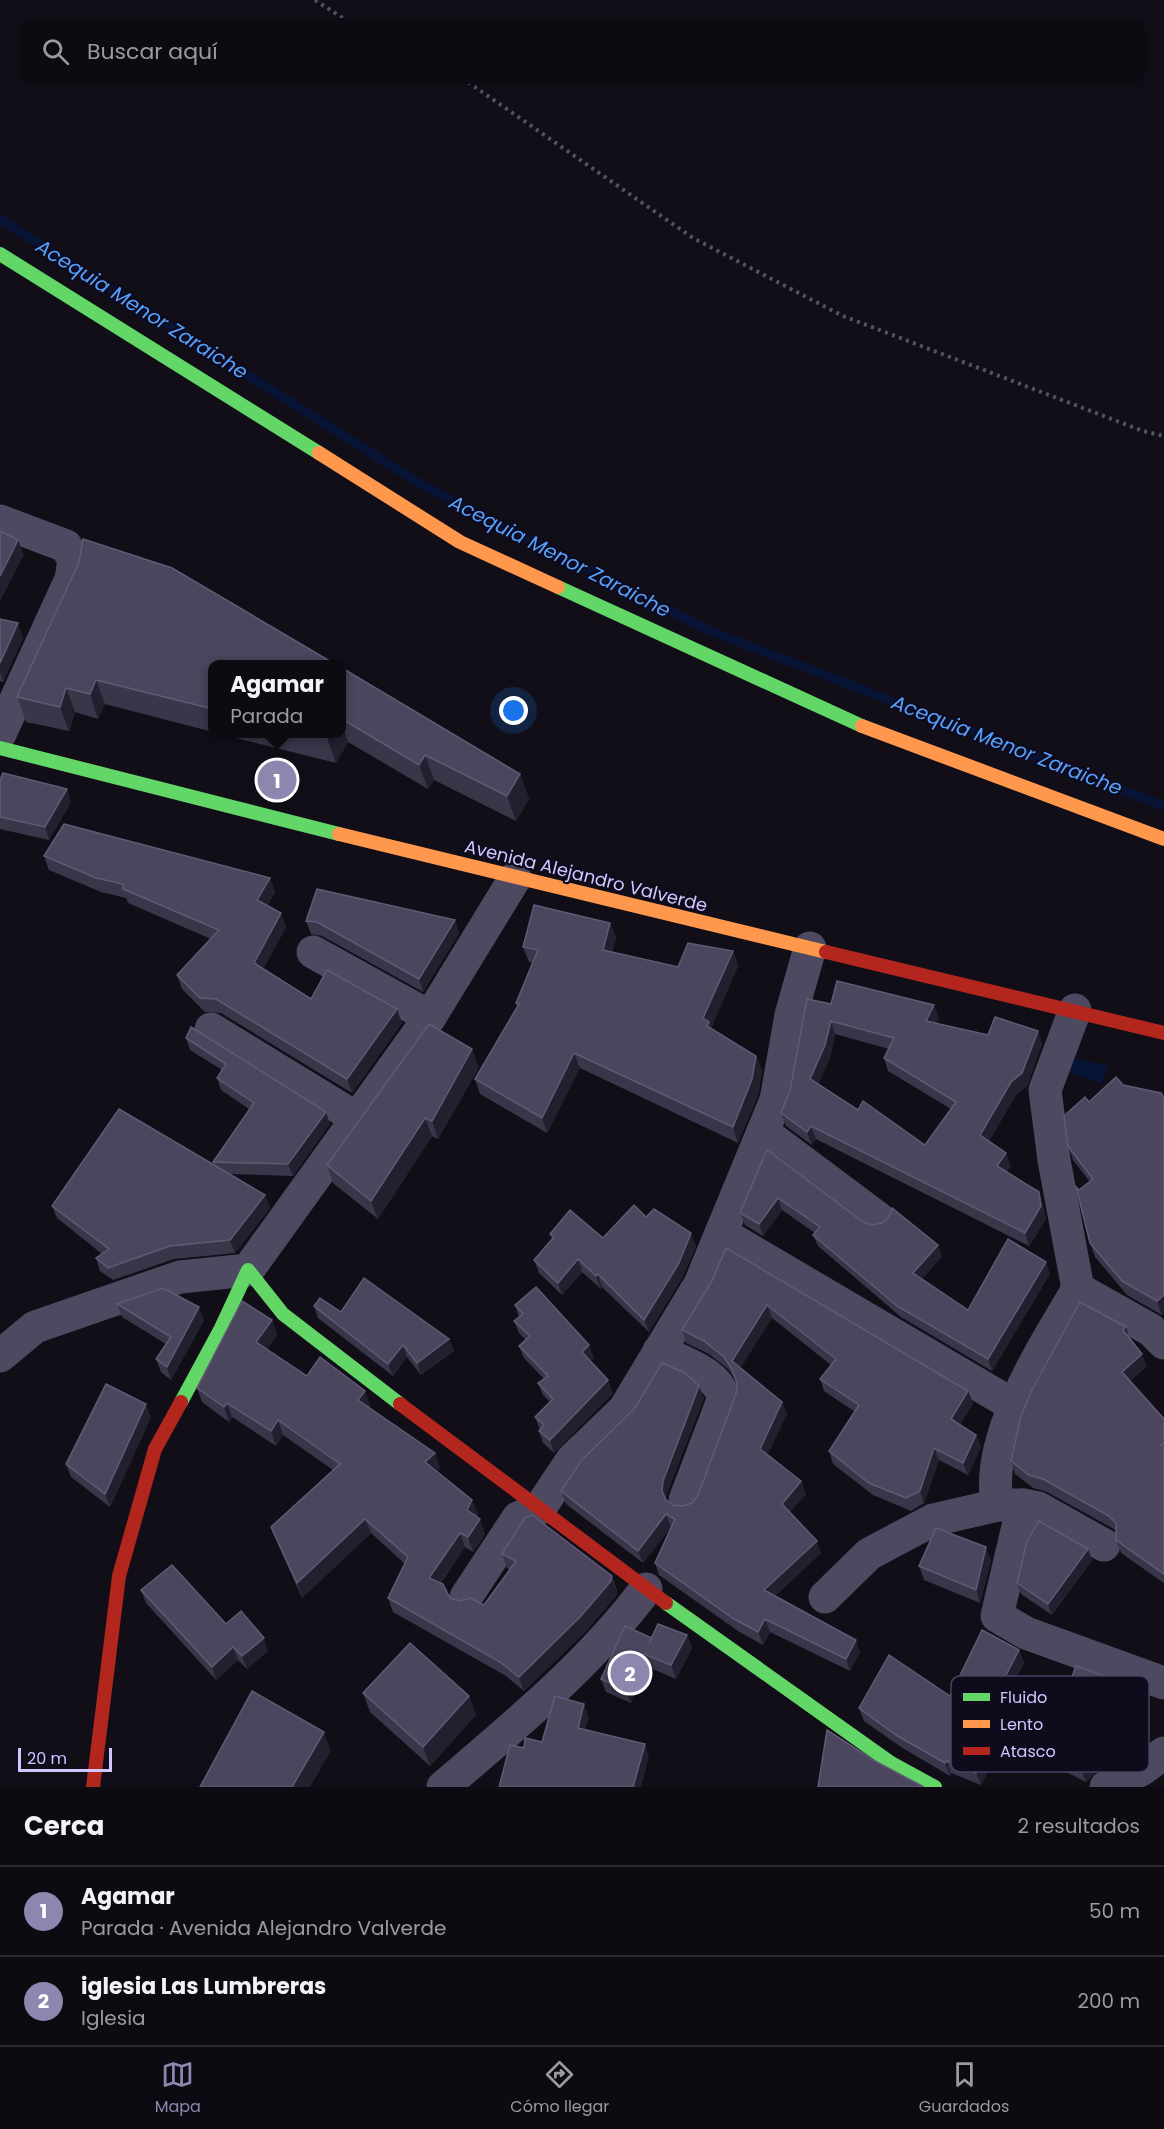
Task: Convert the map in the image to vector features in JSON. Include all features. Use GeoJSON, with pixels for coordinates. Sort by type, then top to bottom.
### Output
{"type":"FeatureCollection","features":[{"type":"Feature","properties":{"kind":"street"},"geometry":{"type":"LineString","coordinates":[[0,254],[460,542],[843,719],[1164,838]]}},
{"type":"Feature","properties":{"kind":"street"},"geometry":{"type":"LineString","coordinates":[[0,521],[66,546],[74,560],[71,579],[0,734]]}},
{"type":"Feature","properties":{"kind":"street","name":"Avenida Alejandro Valverde"},"geometry":{"type":"LineString","coordinates":[[0,748],[515,878],[1164,1033]]}},
{"type":"Feature","properties":{"kind":"street"},"geometry":{"type":"LineString","coordinates":[[93,1787],[119,1576],[155,1449],[221,1328],[249,1270],[430,1017],[515,878]]}},
{"type":"Feature","properties":{"kind":"street"},"geometry":{"type":"LineString","coordinates":[[466,1598],[518,1518],[540,1508],[572,1460],[624,1410],[700,1284],[776,1100],[791,1015],[810,948]]}},
{"type":"Feature","properties":{"kind":"street"},"geometry":{"type":"LineString","coordinates":[[313,952],[430,1017]]}},
{"type":"Feature","properties":{"kind":"street"},"geometry":{"type":"LineString","coordinates":[[1010,1505],[993,1487],[1013,1405],[1044,1345],[1078,1289],[1054,1160],[1045,1090],[1075,1010]]}},
{"type":"Feature","properties":{"kind":"street"},"geometry":{"type":"LineString","coordinates":[[211,1029],[358,1119]]}},
{"type":"Feature","properties":{"kind":"street"},"geometry":{"type":"LineString","coordinates":[[763,1132],[878,1218]]}},
{"type":"Feature","properties":{"kind":"street"},"geometry":{"type":"LineString","coordinates":[[721,1233],[1013,1405]]}},
{"type":"Feature","properties":{"kind":"street"},"geometry":{"type":"LineString","coordinates":[[0,1356],[35,1327],[46,1323],[180,1277],[249,1270]]}},
{"type":"Feature","properties":{"kind":"street"},"geometry":{"type":"LineString","coordinates":[[249,1270],[283,1314],[645,1589],[891,1763],[936,1787]]}},
{"type":"Feature","properties":{"kind":"street"},"geometry":{"type":"LineString","coordinates":[[1078,1289],[1151,1330],[1164,1343]]}},
{"type":"Feature","properties":{"kind":"street"},"geometry":{"type":"LineString","coordinates":[[659,1350],[716,1381],[723,1390],[723,1400],[685,1500]]}},
{"type":"Feature","properties":{"kind":"street"},"geometry":{"type":"LineString","coordinates":[[1010,1505],[997,1616],[1026,1633],[1145,1676]]}},
{"type":"Feature","properties":{"kind":"street"},"geometry":{"type":"LineString","coordinates":[[825,1597],[869,1554],[933,1520],[1010,1505],[1038,1508],[1104,1545]]}},
{"type":"Feature","properties":{"kind":"street"},"geometry":{"type":"LineString","coordinates":[[443,1787],[518,1722],[610,1633],[645,1589]]}},
{"type":"Feature","properties":{"kind":"street"},"geometry":{"type":"LineString","coordinates":[[1149,1678],[1164,1683]]}},
{"type":"Feature","properties":{"kind":"street"},"geometry":{"type":"LineString","coordinates":[[1149,1764],[1164,1753]]}},
{"type":"Feature","properties":{"kind":"street"},"geometry":{"type":"LineString","coordinates":[[1106,1787],[1137,1772]]}},
{"type":"Feature","properties":{"kind":"path"},"geometry":{"type":"LineString","coordinates":[[315,0],[343,18]]}},
{"type":"Feature","properties":{"kind":"path"},"geometry":{"type":"LineString","coordinates":[[471,84],[693,238],[833,311],[1143,431],[1164,435]]}},
{"type":"Feature","properties":{"kind":"water"},"geometry":{"type":"Polygon","coordinates":[[[1074,1058],[1108,1066],[1102,1083],[1069,1073],[1074,1058]]]}},
{"type":"Feature","properties":{"kind":"building"},"geometry":{"type":"Polygon","coordinates":[[[0,531],[18,540],[0,576],[0,531]]]}},
{"type":"Feature","properties":{"kind":"building"},"geometry":{"type":"Polygon","coordinates":[[[83,539],[172,568],[328,660],[208,660],[208,708],[96,680],[90,694],[66,688],[60,707],[17,697],[79,562],[83,539]]]}},
{"type":"Feature","properties":{"kind":"building"},"geometry":{"type":"Polygon","coordinates":[[[0,619],[18,623],[0,663],[0,619]]]}},
{"type":"Feature","properties":{"kind":"building"},"geometry":{"type":"Polygon","coordinates":[[[346,670],[520,774],[507,796],[425,755],[419,765],[346,721],[346,670]]]}},
{"type":"Feature","properties":{"kind":"building"},"geometry":{"type":"Polygon","coordinates":[[[3,773],[67,789],[45,827],[0,817],[0,780],[3,773]]]}},
{"type":"Feature","properties":{"kind":"building"},"geometry":{"type":"Polygon","coordinates":[[[64,824],[270,878],[257,900],[281,913],[254,963],[311,999],[327,970],[397,1009],[347,1079],[216,999],[200,998],[177,975],[219,930],[123,889],[123,884],[96,878],[44,856],[64,824]]]}},
{"type":"Feature","properties":{"kind":"building"},"geometry":{"type":"Polygon","coordinates":[[[317,889],[455,920],[419,979],[317,922],[306,921],[317,889]]]}},
{"type":"Feature","properties":{"kind":"building"},"geometry":{"type":"Polygon","coordinates":[[[534,905],[610,923],[603,950],[678,967],[688,943],[733,951],[703,1018],[709,1022],[707,1026],[756,1056],[752,1079],[733,1127],[574,1053],[542,1118],[475,1079],[519,1004],[516,1003],[538,950],[523,947],[534,905]]]}},
{"type":"Feature","properties":{"kind":"building"},"geometry":{"type":"Polygon","coordinates":[[[837,981],[934,1005],[926,1021],[988,1035],[995,1017],[1038,1031],[1022,1073],[1011,1082],[980,1135],[1006,1153],[997,1166],[1039,1192],[1041,1206],[1025,1233],[811,1126],[807,1132],[781,1113],[790,1091],[807,999],[831,1004],[837,981]],[[831,1021],[825,1045],[810,1079],[858,1110],[863,1101],[925,1145],[956,1102],[884,1058],[894,1038],[831,1021]]]}},
{"type":"Feature","properties":{"kind":"building"},"geometry":{"type":"Polygon","coordinates":[[[429,1024],[472,1049],[432,1121],[425,1118],[371,1201],[327,1165],[429,1024]]]}},
{"type":"Feature","properties":{"kind":"building"},"geometry":{"type":"Polygon","coordinates":[[[191,1027],[326,1112],[288,1164],[213,1162],[254,1103],[217,1078],[226,1064],[186,1038],[191,1027]]]}},
{"type":"Feature","properties":{"kind":"building"},"geometry":{"type":"Polygon","coordinates":[[[1116,1077],[1123,1085],[1161,1093],[1164,1098],[1164,1295],[1157,1301],[1122,1281],[1090,1243],[1076,1187],[1079,1190],[1093,1179],[1068,1146],[1064,1116],[1085,1097],[1089,1102],[1116,1077]]]}},
{"type":"Feature","properties":{"kind":"building"},"geometry":{"type":"Polygon","coordinates":[[[119,1109],[265,1195],[230,1240],[170,1246],[108,1268],[96,1258],[109,1249],[52,1206],[119,1109]]]}},
{"type":"Feature","properties":{"kind":"building"},"geometry":{"type":"Polygon","coordinates":[[[767,1150],[863,1222],[872,1225],[882,1223],[889,1217],[892,1208],[938,1245],[913,1273],[968,1310],[1008,1239],[1046,1262],[988,1359],[897,1306],[813,1235],[820,1227],[778,1198],[759,1224],[740,1213],[767,1150]]]}},
{"type":"Feature","properties":{"kind":"building"},"geometry":{"type":"Polygon","coordinates":[[[634,1205],[646,1217],[654,1209],[691,1233],[679,1263],[644,1320],[598,1274],[596,1276],[578,1259],[558,1283],[534,1260],[554,1237],[550,1234],[570,1210],[603,1238],[634,1205]]]}},
{"type":"Feature","properties":{"kind":"building"},"geometry":{"type":"Polygon","coordinates":[[[726,1248],[968,1391],[951,1419],[976,1435],[963,1463],[934,1448],[920,1491],[906,1498],[869,1483],[829,1451],[859,1405],[820,1379],[836,1359],[767,1305],[732,1361],[782,1402],[760,1449],[801,1481],[782,1504],[817,1541],[764,1590],[856,1640],[846,1659],[765,1619],[758,1632],[734,1619],[655,1563],[675,1519],[666,1514],[638,1551],[561,1491],[582,1460],[635,1408],[662,1363],[685,1373],[699,1386],[663,1481],[662,1491],[666,1500],[673,1505],[683,1506],[692,1503],[698,1495],[736,1394],[737,1384],[732,1369],[724,1357],[704,1341],[682,1330],[712,1281],[726,1248]]]}},
{"type":"Feature","properties":{"kind":"building"},"geometry":{"type":"Polygon","coordinates":[[[364,1278],[449,1339],[417,1363],[403,1345],[388,1364],[314,1306],[320,1298],[341,1312],[364,1278]]]}},
{"type":"Feature","properties":{"kind":"building"},"geometry":{"type":"Polygon","coordinates":[[[536,1287],[589,1345],[582,1352],[608,1380],[550,1440],[539,1431],[544,1425],[535,1417],[553,1399],[538,1383],[548,1376],[519,1346],[530,1336],[514,1321],[523,1314],[515,1305],[536,1287]]]}},
{"type":"Feature","properties":{"kind":"building"},"geometry":{"type":"Polygon","coordinates":[[[163,1288],[199,1307],[167,1367],[156,1359],[171,1337],[117,1304],[163,1288]]]}},
{"type":"Feature","properties":{"kind":"building"},"geometry":{"type":"Polygon","coordinates":[[[242,1301],[272,1320],[256,1342],[307,1376],[320,1357],[365,1391],[358,1400],[435,1453],[425,1462],[472,1500],[467,1510],[480,1519],[468,1537],[460,1533],[429,1578],[443,1584],[450,1598],[460,1601],[470,1598],[484,1605],[516,1561],[502,1554],[525,1518],[532,1515],[612,1576],[611,1581],[581,1616],[519,1677],[500,1662],[388,1598],[408,1557],[365,1519],[297,1583],[271,1527],[340,1464],[278,1420],[271,1431],[227,1403],[224,1407],[197,1388],[242,1301]]]}},
{"type":"Feature","properties":{"kind":"building"},"geometry":{"type":"Polygon","coordinates":[[[1080,1302],[1126,1327],[1123,1330],[1142,1354],[1122,1372],[1164,1419],[1164,1443],[1161,1445],[1164,1447],[1164,1574],[1116,1540],[1116,1523],[1109,1516],[1043,1479],[1029,1475],[1011,1461],[1021,1416],[1033,1388],[1080,1302]]]}},
{"type":"Feature","properties":{"kind":"building"},"geometry":{"type":"Polygon","coordinates":[[[106,1384],[146,1404],[105,1494],[66,1464],[106,1384]]]}},
{"type":"Feature","properties":{"kind":"building"},"geometry":{"type":"Polygon","coordinates":[[[1039,1521],[1088,1549],[1048,1604],[1017,1583],[1027,1541],[1039,1521]]]}},
{"type":"Feature","properties":{"kind":"building"},"geometry":{"type":"Polygon","coordinates":[[[936,1528],[986,1547],[976,1590],[919,1566],[936,1528]]]}},
{"type":"Feature","properties":{"kind":"building"},"geometry":{"type":"Polygon","coordinates":[[[172,1565],[226,1624],[241,1611],[264,1638],[242,1656],[233,1647],[212,1667],[141,1590],[172,1565]]]}},
{"type":"Feature","properties":{"kind":"building"},"geometry":{"type":"Polygon","coordinates":[[[658,1624],[687,1635],[671,1665],[644,1654],[626,1690],[601,1679],[625,1626],[651,1638],[658,1624]]]}},
{"type":"Feature","properties":{"kind":"building"},"geometry":{"type":"Polygon","coordinates":[[[982,1630],[1019,1650],[1006,1676],[960,1676],[982,1630]]]}},
{"type":"Feature","properties":{"kind":"building"},"geometry":{"type":"Polygon","coordinates":[[[410,1643],[469,1696],[423,1747],[363,1693],[410,1643]]]}},
{"type":"Feature","properties":{"kind":"building"},"geometry":{"type":"Polygon","coordinates":[[[889,1655],[950,1696],[951,1694],[951,1763],[947,1761],[945,1763],[896,1735],[859,1708],[889,1655]]]}},
{"type":"Feature","properties":{"kind":"building"},"geometry":{"type":"Polygon","coordinates":[[[1076,1666],[1105,1676],[1072,1676],[1076,1666]]]}},
{"type":"Feature","properties":{"kind":"building"},"geometry":{"type":"Polygon","coordinates":[[[252,1691],[324,1732],[292,1787],[200,1787],[252,1691]]]}},
{"type":"Feature","properties":{"kind":"building"},"geometry":{"type":"Polygon","coordinates":[[[555,1696],[584,1704],[578,1728],[645,1744],[633,1787],[499,1787],[510,1745],[524,1748],[525,1738],[542,1742],[555,1696]]]}},
{"type":"Feature","properties":{"kind":"building"},"geometry":{"type":"Polygon","coordinates":[[[827,1730],[875,1761],[924,1787],[818,1787],[827,1730]]]}},
{"type":"Feature","properties":{"kind":"waterway","name":"Acequia Menor Zaraiche"},"geometry":{"type":"LineString","coordinates":[[0,219],[422,485],[708,630],[1164,806]]}},
{"type":"Feature","properties":{"kind":"traffic: fast"},"geometry":{"type":"LineString","coordinates":[[0,254],[319,453]]}},
{"type":"Feature","properties":{"kind":"traffic: fast"},"geometry":{"type":"LineString","coordinates":[[558,587],[862,726]]}},
{"type":"Feature","properties":{"kind":"traffic: fast"},"geometry":{"type":"LineString","coordinates":[[0,748],[339,834]]}},
{"type":"Feature","properties":{"kind":"traffic: fast"},"geometry":{"type":"LineString","coordinates":[[181,1402],[221,1328],[248,1270],[283,1314],[400,1404]]}},
{"type":"Feature","properties":{"kind":"traffic: fast"},"geometry":{"type":"LineString","coordinates":[[666,1603],[891,1763],[935,1787]]}},
{"type":"Feature","properties":{"kind":"traffic: slow"},"geometry":{"type":"LineString","coordinates":[[319,453],[460,542],[558,587]]}},
{"type":"Feature","properties":{"kind":"traffic: slow"},"geometry":{"type":"LineString","coordinates":[[862,726],[1164,839]]}},
{"type":"Feature","properties":{"kind":"traffic: slow"},"geometry":{"type":"LineString","coordinates":[[339,834],[826,952]]}},
{"type":"Feature","properties":{"kind":"traffic: jam"},"geometry":{"type":"LineString","coordinates":[[826,952],[1164,1033]]}},
{"type":"Feature","properties":{"kind":"traffic: jam"},"geometry":{"type":"LineString","coordinates":[[93,1787],[119,1576],[155,1449],[181,1402]]}},
{"type":"Feature","properties":{"kind":"traffic: jam"},"geometry":{"type":"LineString","coordinates":[[400,1404],[666,1603]]}},
{"type":"Feature","properties":{"kind":"place","name":"Agamar"},"geometry":{"type":"Point","coordinates":[277,780]}},
{"type":"Feature","properties":{"kind":"place","name":"iglesia Las Lumbreras"},"geometry":{"type":"Point","coordinates":[630,1673]}}]}
